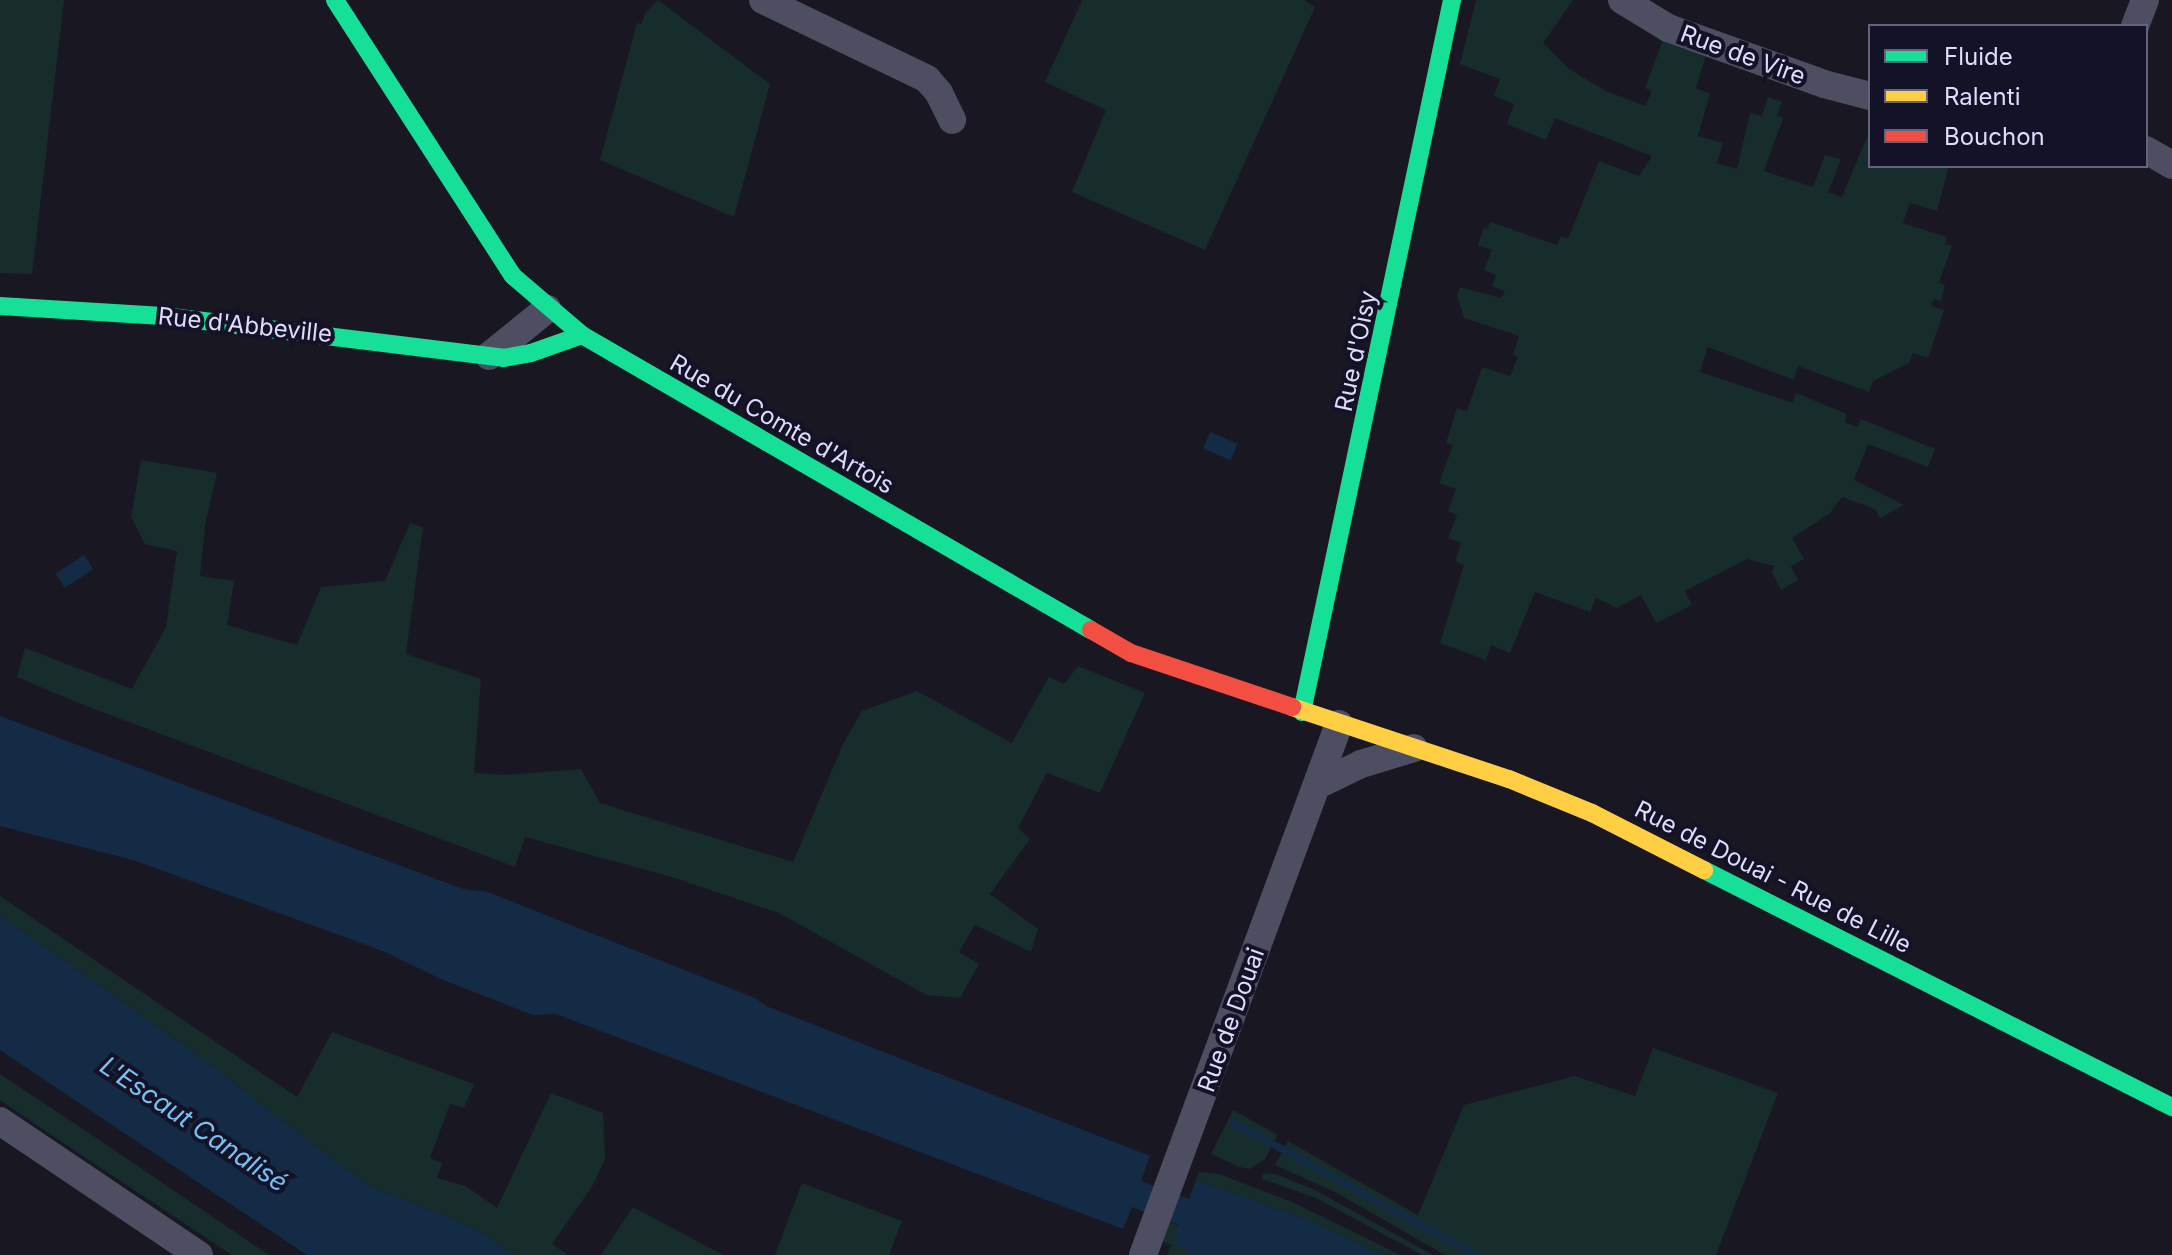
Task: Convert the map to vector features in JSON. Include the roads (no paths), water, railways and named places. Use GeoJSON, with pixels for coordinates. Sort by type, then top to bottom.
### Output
{"type":"FeatureCollection","features":[{"type":"Feature","properties":{"kind":"main road","name":"Rue du Comte d'Artois"},"geometry":{"type":"LineString","coordinates":[[335,0],[513,276],[547,309],[582,335],[1087,630],[1144,658],[1339,724]]}},
{"type":"Feature","properties":{"kind":"main road","name":"Rue d'Oisy"},"geometry":{"type":"LineString","coordinates":[[1302,712],[1452,0]]}},
{"type":"Feature","properties":{"kind":"main road","name":"Rue d'Abbeville"},"geometry":{"type":"LineString","coordinates":[[0,306],[163,316],[489,356],[531,353],[582,335]]}},
{"type":"Feature","properties":{"kind":"main road","name":"Rue de Douai - Rue de Lille"},"geometry":{"type":"LineString","coordinates":[[1339,724],[1509,779],[1592,813],[2172,1107]]}},
{"type":"Feature","properties":{"kind":"street"},"geometry":{"type":"LineString","coordinates":[[763,0],[927,79],[939,93],[952,120]]}},
{"type":"Feature","properties":{"kind":"street","name":"Rue de Vire"},"geometry":{"type":"LineString","coordinates":[[1622,0],[1679,32],[1824,84],[1868,95]]}},
{"type":"Feature","properties":{"kind":"street"},"geometry":{"type":"LineString","coordinates":[[2136,24],[2145,0]]}},
{"type":"Feature","properties":{"kind":"street"},"geometry":{"type":"LineString","coordinates":[[2148,151],[2172,165]]}},
{"type":"Feature","properties":{"kind":"street"},"geometry":{"type":"LineString","coordinates":[[489,356],[547,309]]}},
{"type":"Feature","properties":{"kind":"street","name":"Rue de Douai"},"geometry":{"type":"LineString","coordinates":[[1146,1246],[1339,724]]}},
{"type":"Feature","properties":{"kind":"street"},"geometry":{"type":"LineString","coordinates":[[1318,785],[1361,764],[1414,748]]}},
{"type":"Feature","properties":{"kind":"street"},"geometry":{"type":"LineString","coordinates":[[0,1121],[199,1255]]}},
{"type":"Feature","properties":{"kind":"water"},"geometry":{"type":"Polygon","coordinates":[[[1210,432],[1238,444],[1231,460],[1203,449],[1210,432]]]}},
{"type":"Feature","properties":{"kind":"water"},"geometry":{"type":"Polygon","coordinates":[[[84,555],[93,569],[65,588],[55,574],[84,555]]]}},
{"type":"Feature","properties":{"kind":"water"},"geometry":{"type":"Polygon","coordinates":[[[0,716],[463,889],[488,892],[755,998],[766,1006],[1150,1156],[1141,1181],[1189,1199],[1196,1180],[1310,1221],[1383,1255],[1195,1255],[1172,1244],[1179,1225],[1132,1207],[1123,1229],[556,1014],[533,1015],[443,980],[383,951],[133,860],[0,826],[0,716]]]}},
{"type":"Feature","properties":{"kind":"water","name":"L'Escaut Canalisé"},"geometry":{"type":"Polygon","coordinates":[[[0,915],[193,1052],[367,1185],[476,1229],[514,1255],[307,1255],[0,1050],[0,915]]]}},
{"type":"Feature","properties":{"kind":"waterway"},"geometry":{"type":"LineString","coordinates":[[1231,1121],[1476,1255]]}}]}
